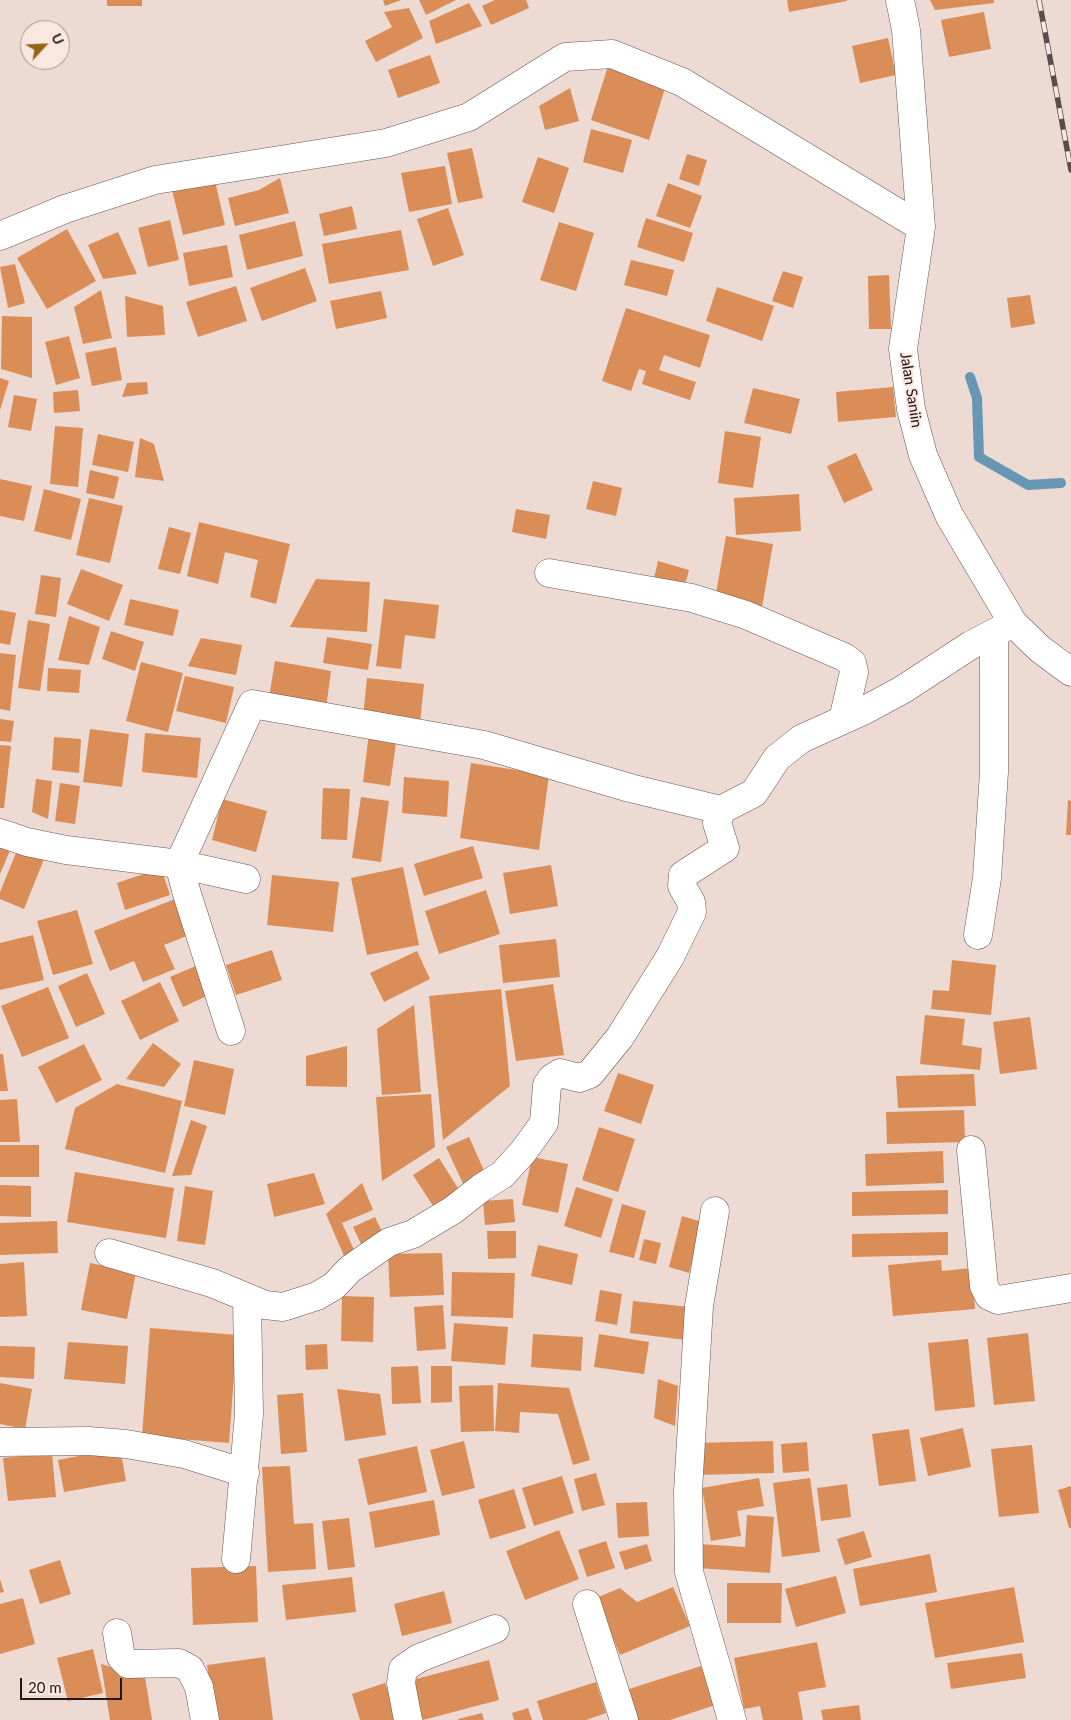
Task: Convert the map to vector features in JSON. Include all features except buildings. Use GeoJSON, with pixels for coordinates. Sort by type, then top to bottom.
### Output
{"type":"FeatureCollection","features":[{"type":"Feature","properties":{"kind":"street","name":"Jalan Saniin"},"geometry":{"type":"LineString","coordinates":[[900,0],[906,30],[921,226],[903,349],[911,409],[923,455],[949,515],[1003,628],[1040,649],[1071,672]]}},
{"type":"Feature","properties":{"kind":"street"},"geometry":{"type":"LineString","coordinates":[[0,236],[65,209],[155,180],[386,144],[469,117],[565,57],[612,54],[682,82],[921,226]]}},
{"type":"Feature","properties":{"kind":"street"},"geometry":{"type":"LineString","coordinates":[[549,573],[692,598],[746,615],[844,656],[852,663],[854,672],[843,720]]}},
{"type":"Feature","properties":{"kind":"street"},"geometry":{"type":"LineString","coordinates":[[231,1031],[179,864],[252,704],[484,745],[630,788],[721,810],[754,793],[777,758],[788,748],[826,726],[843,720],[902,690],[956,654],[1003,628]]}},
{"type":"Feature","properties":{"kind":"street"},"geometry":{"type":"LineString","coordinates":[[978,935],[987,878],[1003,628]]}},
{"type":"Feature","properties":{"kind":"street"},"geometry":{"type":"LineString","coordinates":[[109,1253],[212,1283],[265,1305],[283,1306],[317,1296],[334,1286],[350,1269],[390,1242],[413,1234],[453,1210],[481,1188],[502,1175],[524,1152],[544,1123],[547,1085],[552,1078],[560,1073],[579,1078],[590,1074],[620,1037],[653,985],[692,912],[691,902],[682,886],[683,875],[725,848],[718,823],[721,810]]}},
{"type":"Feature","properties":{"kind":"street"},"geometry":{"type":"LineString","coordinates":[[0,833],[27,842],[66,850],[179,864],[246,879]]}},
{"type":"Feature","properties":{"kind":"street"},"geometry":{"type":"LineString","coordinates":[[971,1150],[984,1286],[989,1296],[998,1300],[1071,1288]]}},
{"type":"Feature","properties":{"kind":"street"},"geometry":{"type":"LineString","coordinates":[[715,1212],[699,1306],[688,1491],[689,1572],[732,1720]]}},
{"type":"Feature","properties":{"kind":"street"},"geometry":{"type":"LineString","coordinates":[[236,1559],[249,1414],[247,1299]]}},
{"type":"Feature","properties":{"kind":"street"},"geometry":{"type":"LineString","coordinates":[[0,1442],[89,1441],[126,1444],[184,1454],[245,1473]]}},
{"type":"Feature","properties":{"kind":"street"},"geometry":{"type":"LineString","coordinates":[[587,1604],[624,1720]]}},
{"type":"Feature","properties":{"kind":"street"},"geometry":{"type":"LineString","coordinates":[[408,1720],[401,1683],[403,1669],[426,1654],[495,1629]]}},
{"type":"Feature","properties":{"kind":"street"},"geometry":{"type":"LineString","coordinates":[[117,1633],[121,1657],[128,1664],[179,1663],[190,1669],[199,1687],[205,1720]]}},
{"type":"Feature","properties":{"kind":"waterway"},"geometry":{"type":"LineString","coordinates":[[970,377],[977,398],[979,457],[1028,485],[1061,483]]}},
{"type":"Feature","properties":{"kind":"railway"},"geometry":{"type":"LineString","coordinates":[[1039,0],[1071,170]]}}]}
